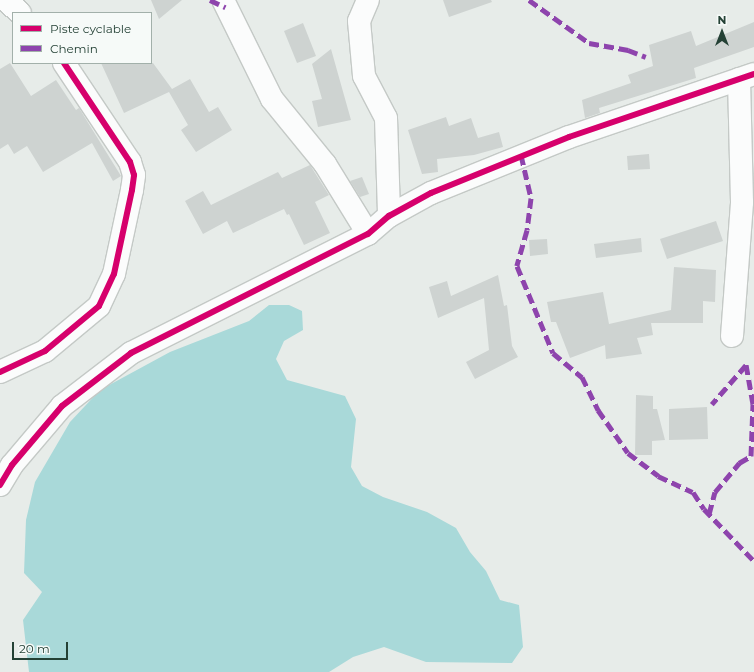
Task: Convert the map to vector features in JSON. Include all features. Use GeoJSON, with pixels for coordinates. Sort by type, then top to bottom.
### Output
{"type":"FeatureCollection","features":[{"type":"Feature","properties":{"kind":"street"},"geometry":{"type":"LineString","coordinates":[[6,0],[19,12]]}},
{"type":"Feature","properties":{"kind":"street"},"geometry":{"type":"LineString","coordinates":[[223,0],[272,99],[325,164],[368,234]]}},
{"type":"Feature","properties":{"kind":"street"},"geometry":{"type":"LineString","coordinates":[[368,0],[359,21],[364,76],[386,118],[389,216]]}},
{"type":"Feature","properties":{"kind":"street"},"geometry":{"type":"LineString","coordinates":[[0,372],[45,351],[99,306],[114,274],[132,190],[134,175],[130,162],[65,64]]}},
{"type":"Feature","properties":{"kind":"street"},"geometry":{"type":"LineString","coordinates":[[0,485],[12,465],[62,406],[131,353],[368,234],[389,216],[498,164],[747,76],[742,202],[732,336]]}},
{"type":"Feature","properties":{"kind":"water"},"geometry":{"type":"Polygon","coordinates":[[[269,305],[289,305],[302,311],[303,330],[284,341],[276,359],[287,380],[345,396],[356,419],[351,467],[362,486],[383,497],[427,512],[456,528],[470,552],[486,571],[500,600],[519,605],[523,647],[512,663],[426,662],[384,647],[353,657],[329,672],[29,672],[23,620],[42,592],[24,573],[26,520],[35,482],[70,422],[100,390],[170,352],[249,321],[269,305]]]}},
{"type":"Feature","properties":{"kind":"building"},"geometry":{"type":"Polygon","coordinates":[[[151,0],[182,0],[159,19],[151,0]]]}},
{"type":"Feature","properties":{"kind":"building"},"geometry":{"type":"Polygon","coordinates":[[[443,0],[491,0],[492,2],[449,17],[443,0]]]}},
{"type":"Feature","properties":{"kind":"building"},"geometry":{"type":"Polygon","coordinates":[[[754,22],[754,47],[694,68],[696,78],[599,108],[600,113],[585,118],[582,100],[631,83],[628,75],[653,66],[649,45],[691,31],[696,46],[754,22]]]}},
{"type":"Feature","properties":{"kind":"building"},"geometry":{"type":"Polygon","coordinates":[[[303,23],[316,56],[297,63],[284,31],[303,23]]]}},
{"type":"Feature","properties":{"kind":"building"},"geometry":{"type":"Polygon","coordinates":[[[331,49],[351,120],[318,127],[312,101],[322,99],[312,64],[331,49]]]}},
{"type":"Feature","properties":{"kind":"building"},"geometry":{"type":"Polygon","coordinates":[[[10,63],[31,96],[56,80],[76,110],[79,108],[121,176],[113,181],[92,143],[43,172],[27,146],[14,154],[8,144],[0,149],[0,69],[10,63]]]}},
{"type":"Feature","properties":{"kind":"building"},"geometry":{"type":"Polygon","coordinates":[[[153,63],[172,89],[190,79],[209,112],[218,107],[232,130],[196,152],[181,130],[188,125],[169,92],[124,113],[101,64],[153,63]]]}},
{"type":"Feature","properties":{"kind":"building"},"geometry":{"type":"Polygon","coordinates":[[[446,117],[449,126],[471,118],[478,138],[499,132],[503,147],[474,155],[437,159],[438,172],[422,174],[408,130],[446,117]]]}},
{"type":"Feature","properties":{"kind":"building"},"geometry":{"type":"Polygon","coordinates":[[[649,154],[650,169],[628,170],[627,156],[649,154]]]}},
{"type":"Feature","properties":{"kind":"building"},"geometry":{"type":"Polygon","coordinates":[[[310,165],[329,195],[315,202],[330,233],[304,245],[289,214],[287,215],[284,209],[233,233],[227,221],[203,234],[185,201],[203,191],[211,205],[278,172],[282,178],[310,165]]]}},
{"type":"Feature","properties":{"kind":"building"},"geometry":{"type":"Polygon","coordinates":[[[362,177],[369,194],[360,197],[350,181],[362,177]]]}},
{"type":"Feature","properties":{"kind":"building"},"geometry":{"type":"Polygon","coordinates":[[[716,221],[723,241],[667,259],[660,239],[716,221]]]}},
{"type":"Feature","properties":{"kind":"building"},"geometry":{"type":"Polygon","coordinates":[[[641,238],[642,252],[596,258],[594,244],[641,238]]]}},
{"type":"Feature","properties":{"kind":"building"},"geometry":{"type":"Polygon","coordinates":[[[547,239],[548,254],[530,256],[529,240],[547,239]]]}},
{"type":"Feature","properties":{"kind":"building"},"geometry":{"type":"Polygon","coordinates":[[[674,267],[716,270],[715,302],[703,301],[703,323],[651,323],[653,335],[637,338],[642,354],[606,359],[605,345],[570,358],[556,322],[551,322],[547,302],[603,292],[609,324],[671,310],[674,267]]]}},
{"type":"Feature","properties":{"kind":"building"},"geometry":{"type":"Polygon","coordinates":[[[498,275],[504,306],[507,305],[512,346],[518,357],[475,379],[466,362],[489,350],[484,298],[438,318],[429,287],[447,281],[451,296],[498,275]]]}},
{"type":"Feature","properties":{"kind":"building"},"geometry":{"type":"Polygon","coordinates":[[[636,395],[653,396],[653,409],[657,409],[665,440],[652,441],[652,455],[635,455],[636,395]]]}},
{"type":"Feature","properties":{"kind":"building"},"geometry":{"type":"Polygon","coordinates":[[[707,407],[708,439],[669,440],[669,409],[707,407]]]}},
{"type":"Feature","properties":{"kind":"marked path"},"geometry":{"type":"LineString","coordinates":[[210,0],[225,7]]}},
{"type":"Feature","properties":{"kind":"marked path"},"geometry":{"type":"LineString","coordinates":[[529,0],[589,43],[628,50],[646,57]]}},
{"type":"Feature","properties":{"kind":"marked path"},"geometry":{"type":"LineString","coordinates":[[521,155],[531,198],[527,230],[517,266],[553,353],[582,377],[598,410],[628,453],[658,476],[693,492],[704,509],[754,561]]}},
{"type":"Feature","properties":{"kind":"marked path"},"geometry":{"type":"LineString","coordinates":[[709,514],[715,492],[739,463],[751,456],[753,404],[746,365],[712,404]]}},
{"type":"Feature","properties":{"kind":"cycle path"},"geometry":{"type":"LineString","coordinates":[[0,372],[45,351],[99,306],[114,274],[132,190],[134,175],[130,162],[65,64]]}},
{"type":"Feature","properties":{"kind":"cycle path"},"geometry":{"type":"LineString","coordinates":[[0,485],[12,465],[62,406],[131,353],[368,234],[389,216],[431,193],[569,137],[754,74]]}}]}
